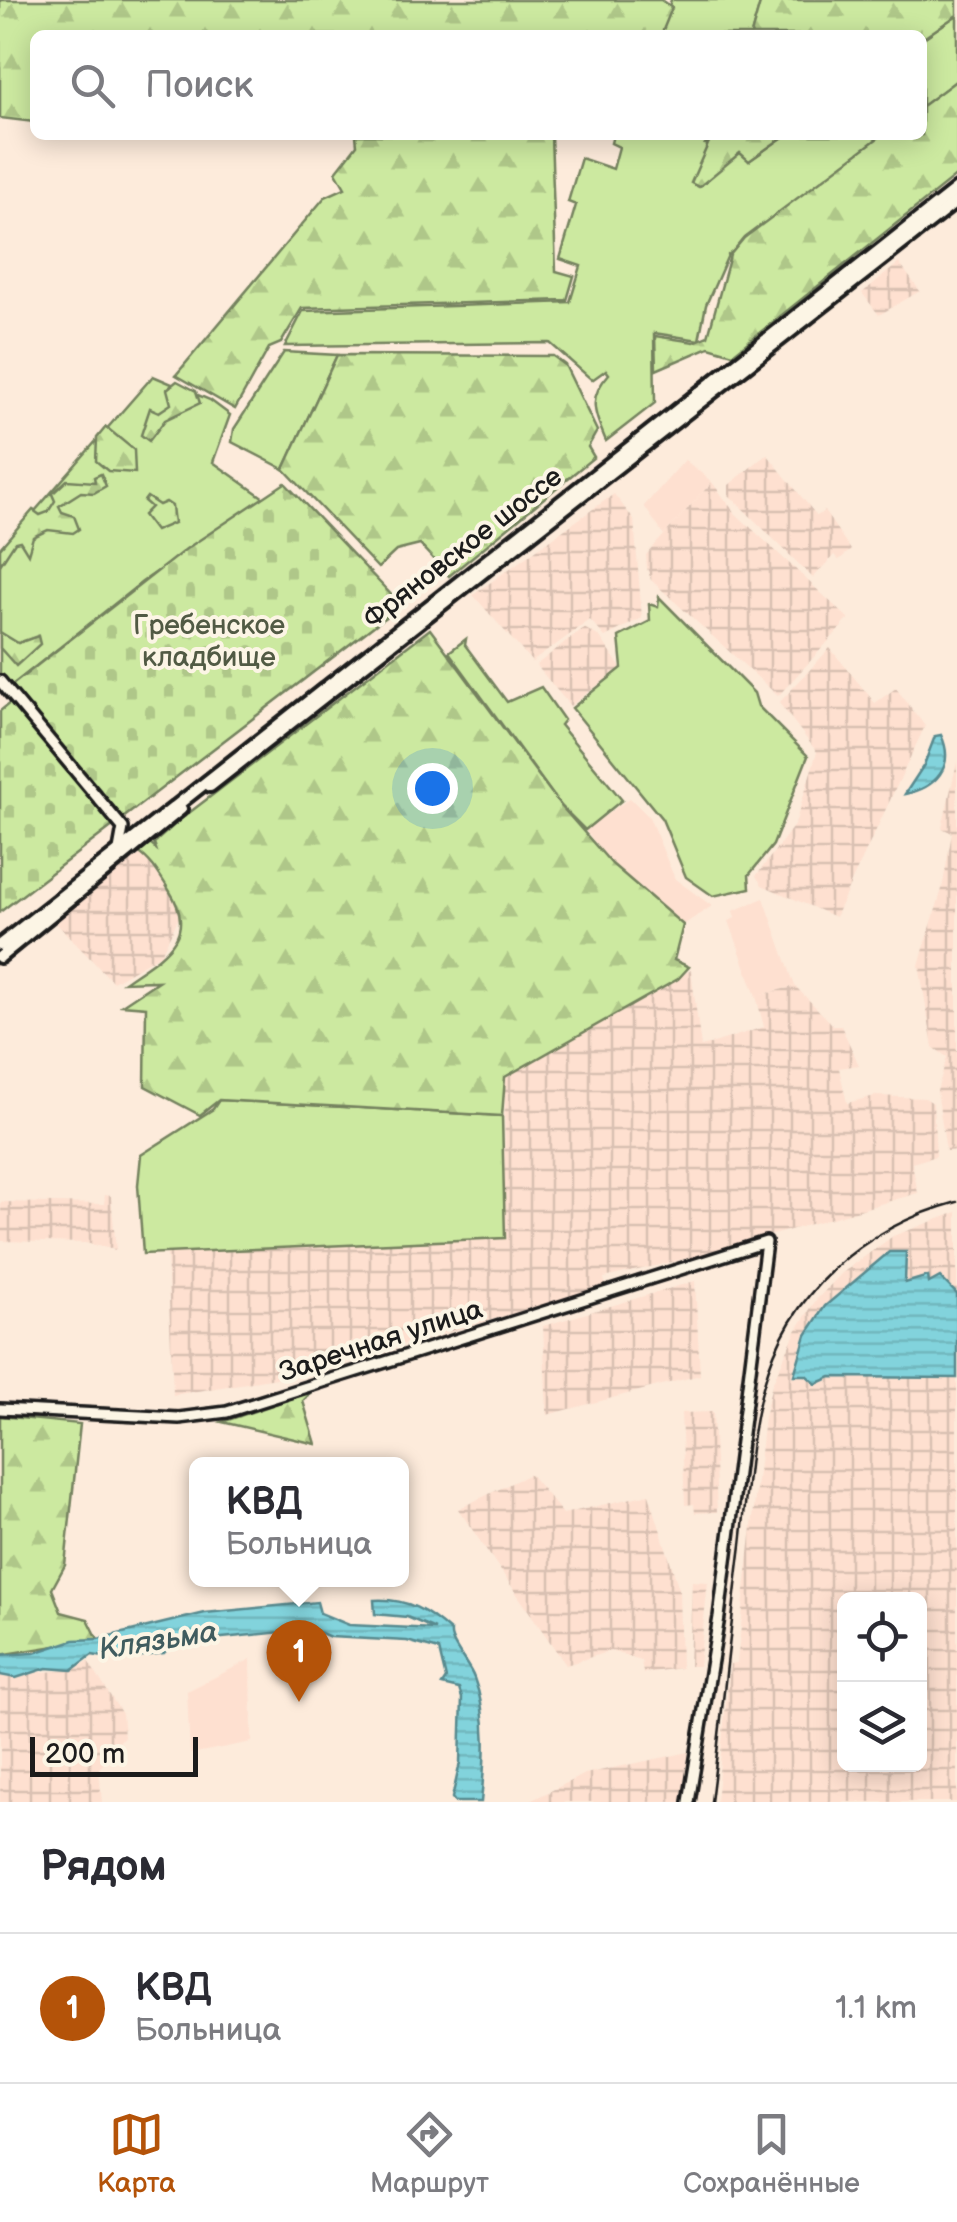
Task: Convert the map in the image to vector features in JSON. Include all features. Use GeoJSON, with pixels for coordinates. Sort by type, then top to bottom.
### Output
{"type":"FeatureCollection","features":[{"type":"Feature","properties":{"kind":"main road","name":"Фряновское шоссе"},"geometry":{"type":"LineString","coordinates":[[0,945],[957,189]]}},
{"type":"Feature","properties":{"kind":"main road","name":"Фряновское шоссе"},"geometry":{"type":"LineString","coordinates":[[0,957],[183,807],[957,200]]}},
{"type":"Feature","properties":{"kind":"street"},"geometry":{"type":"LineString","coordinates":[[0,681],[124,828],[140,832]]}},
{"type":"Feature","properties":{"kind":"street"},"geometry":{"type":"LineString","coordinates":[[119,850],[124,828]]}},
{"type":"Feature","properties":{"kind":"street","name":"Заречная улица"},"geometry":{"type":"LineString","coordinates":[[0,1409],[179,1418],[227,1412],[766,1242],[719,1617],[689,1802]]}},
{"type":"Feature","properties":{"kind":"shaded area"},"geometry":{"type":"Polygon","coordinates":[[[899,263],[920,291],[879,315],[862,293],[899,263]]]}},
{"type":"Feature","properties":{"kind":"shaded area"},"geometry":{"type":"Polygon","coordinates":[[[767,454],[817,516],[824,511],[851,550],[839,560],[834,555],[813,578],[729,495],[729,485],[767,454]]]}},
{"type":"Feature","properties":{"kind":"shaded area"},"geometry":{"type":"Polygon","coordinates":[[[685,460],[712,482],[664,535],[644,506],[685,460]]]}},
{"type":"Feature","properties":{"kind":"shaded area"},"geometry":{"type":"Polygon","coordinates":[[[712,482],[735,513],[849,619],[778,696],[651,580],[647,568],[646,555],[712,482]]]}},
{"type":"Feature","properties":{"kind":"shaded area"},"geometry":{"type":"Polygon","coordinates":[[[614,494],[634,520],[642,618],[605,637],[590,620],[532,662],[473,595],[614,494]]]}},
{"type":"Feature","properties":{"kind":"shaded area"},"geometry":{"type":"Polygon","coordinates":[[[584,628],[600,637],[621,668],[570,706],[536,665],[584,628]]]}},
{"type":"Feature","properties":{"kind":"shaded area"},"geometry":{"type":"Polygon","coordinates":[[[830,648],[875,703],[896,688],[925,726],[835,917],[762,885],[756,876],[795,824],[817,752],[779,703],[830,648]]]}},
{"type":"Feature","properties":{"kind":"shaded area"},"geometry":{"type":"Polygon","coordinates":[[[957,762],[957,1150],[946,1151],[937,1091],[947,1057],[933,1047],[919,965],[942,889],[952,833],[942,828],[957,762]]]}},
{"type":"Feature","properties":{"kind":"shaded area"},"geometry":{"type":"Polygon","coordinates":[[[630,798],[649,817],[675,879],[712,906],[683,925],[612,864],[585,830],[630,798]]]}},
{"type":"Feature","properties":{"kind":"shaded area"},"geometry":{"type":"Polygon","coordinates":[[[143,852],[182,911],[161,954],[113,982],[54,921],[143,852]]]}},
{"type":"Feature","properties":{"kind":"shaded area"},"geometry":{"type":"Polygon","coordinates":[[[764,898],[795,986],[756,996],[729,921],[735,918],[733,911],[764,898]]]}},
{"type":"Feature","properties":{"kind":"shaded area"},"geometry":{"type":"Polygon","coordinates":[[[691,970],[701,1047],[764,1027],[756,996],[795,986],[834,1026],[841,1026],[859,1065],[839,1068],[847,1103],[875,1096],[925,1098],[933,1103],[936,1156],[912,1163],[918,1193],[714,1252],[604,1278],[606,1288],[289,1376],[173,1395],[167,1253],[504,1238],[505,1077],[691,970]]]}},
{"type":"Feature","properties":{"kind":"shaded area"},"geometry":{"type":"Polygon","coordinates":[[[105,1195],[111,1196],[116,1250],[85,1243],[1,1241],[1,1202],[104,1204],[105,1195]]]}},
{"type":"Feature","properties":{"kind":"shaded area"},"geometry":{"type":"Polygon","coordinates":[[[957,1212],[957,1802],[716,1802],[730,1664],[737,1663],[764,1417],[772,1384],[796,1331],[816,1300],[842,1273],[893,1236],[957,1212]]]}},
{"type":"Feature","properties":{"kind":"shaded area"},"geometry":{"type":"Polygon","coordinates":[[[695,1281],[700,1375],[547,1415],[543,1326],[695,1281]]]}},
{"type":"Feature","properties":{"kind":"shaded area"},"geometry":{"type":"Polygon","coordinates":[[[713,1412],[717,1512],[695,1513],[694,1504],[685,1505],[681,1413],[713,1412]]]}},
{"type":"Feature","properties":{"kind":"shaded area"},"geometry":{"type":"Polygon","coordinates":[[[530,1474],[563,1514],[649,1494],[679,1589],[681,1668],[643,1673],[641,1660],[610,1651],[566,1665],[458,1509],[530,1474]]]}},
{"type":"Feature","properties":{"kind":"shaded area"},"geometry":{"type":"Polygon","coordinates":[[[692,1581],[708,1582],[699,1666],[689,1666],[692,1581]]]}},
{"type":"Feature","properties":{"kind":"shaded area"},"geometry":{"type":"Polygon","coordinates":[[[251,1659],[252,1742],[190,1754],[187,1691],[251,1659]]]}},
{"type":"Feature","properties":{"kind":"shaded area"},"geometry":{"type":"Polygon","coordinates":[[[88,1661],[122,1714],[124,1736],[99,1769],[102,1802],[0,1802],[0,1675],[72,1670],[88,1661]]]}},
{"type":"Feature","properties":{"kind":"shaded area"},"geometry":{"type":"Polygon","coordinates":[[[689,1752],[681,1802],[528,1802],[585,1774],[689,1752]]]}},
{"type":"Feature","properties":{"kind":"green space"},"geometry":{"type":"Polygon","coordinates":[[[0,0],[661,0],[672,8],[663,30],[30,30],[30,121],[0,118],[0,0]]]}},
{"type":"Feature","properties":{"kind":"green space"},"geometry":{"type":"Polygon","coordinates":[[[671,0],[761,0],[752,30],[661,30],[671,0]]]}},
{"type":"Feature","properties":{"kind":"green space"},"geometry":{"type":"Polygon","coordinates":[[[761,0],[957,0],[957,15],[927,36],[927,30],[752,30],[761,0]]]}},
{"type":"Feature","properties":{"kind":"green space"},"geometry":{"type":"Polygon","coordinates":[[[957,15],[957,80],[927,103],[927,36],[957,15]]]}},
{"type":"Feature","properties":{"kind":"green space"},"geometry":{"type":"Polygon","coordinates":[[[957,80],[957,175],[733,354],[709,347],[656,370],[655,336],[694,342],[708,336],[730,255],[744,238],[875,140],[927,140],[927,102],[957,80]]]}},
{"type":"Feature","properties":{"kind":"green space"},"geometry":{"type":"Polygon","coordinates":[[[356,140],[551,140],[556,271],[574,276],[567,300],[302,308],[281,343],[269,348],[235,409],[176,375],[325,197],[345,188],[336,172],[357,145],[356,140]]]}},
{"type":"Feature","properties":{"kind":"green space"},"geometry":{"type":"Polygon","coordinates":[[[708,140],[705,144],[741,152],[749,161],[779,140],[878,140],[728,255],[706,305],[699,340],[654,333],[655,403],[606,441],[598,422],[595,398],[609,374],[606,370],[592,380],[550,343],[285,346],[303,311],[570,302],[581,266],[560,259],[576,205],[568,202],[581,158],[613,169],[619,147],[611,143],[708,140]]]}},
{"type":"Feature","properties":{"kind":"green space"},"geometry":{"type":"Polygon","coordinates":[[[710,140],[779,140],[749,161],[740,153],[699,187],[691,183],[710,140]]]}},
{"type":"Feature","properties":{"kind":"green space"},"geometry":{"type":"Polygon","coordinates":[[[284,352],[337,355],[284,469],[232,442],[234,429],[284,352]]]}},
{"type":"Feature","properties":{"kind":"green space"},"geometry":{"type":"Polygon","coordinates":[[[337,355],[553,356],[565,365],[597,431],[588,447],[594,457],[449,576],[420,545],[396,551],[378,568],[284,469],[337,355]]]}},
{"type":"Feature","properties":{"kind":"green space"},"geometry":{"type":"Polygon","coordinates":[[[153,376],[210,400],[230,415],[213,462],[264,498],[142,582],[11,686],[0,674],[0,551],[153,376]]]}},
{"type":"Feature","properties":{"kind":"green space"},"geometry":{"type":"Polygon","coordinates":[[[177,381],[196,391],[200,403],[165,420],[149,441],[141,435],[150,408],[159,412],[171,404],[167,389],[177,381]]]}},
{"type":"Feature","properties":{"kind":"green space"},"geometry":{"type":"Polygon","coordinates":[[[106,427],[134,450],[135,473],[108,471],[96,461],[97,438],[106,427]]]}},
{"type":"Feature","properties":{"kind":"green space"},"geometry":{"type":"Polygon","coordinates":[[[101,474],[106,486],[94,493],[81,492],[59,506],[62,512],[74,516],[79,529],[73,533],[48,530],[33,537],[28,554],[20,541],[15,542],[0,565],[0,548],[33,510],[40,515],[48,512],[55,501],[52,494],[67,480],[95,482],[94,477],[101,474]]]}},
{"type":"Feature","properties":{"kind":"green space","name":"Гребенское кладбище"},"geometry":{"type":"Polygon","coordinates":[[[285,483],[401,605],[123,818],[11,686],[186,549],[285,483]]]}},
{"type":"Feature","properties":{"kind":"green space"},"geometry":{"type":"Polygon","coordinates":[[[147,497],[159,505],[166,502],[172,506],[174,523],[155,531],[143,515],[151,507],[144,501],[147,497]]]}},
{"type":"Feature","properties":{"kind":"green space"},"geometry":{"type":"Polygon","coordinates":[[[659,597],[754,693],[758,706],[808,756],[773,845],[749,875],[750,888],[713,896],[686,877],[662,819],[572,708],[622,668],[619,637],[650,621],[649,604],[658,607],[659,597]]]}},
{"type":"Feature","properties":{"kind":"green space"},"geometry":{"type":"Polygon","coordinates":[[[430,629],[561,806],[612,864],[683,925],[674,960],[689,967],[678,979],[505,1077],[502,1116],[219,1100],[200,1115],[145,1086],[146,1007],[122,1005],[158,981],[124,982],[163,954],[178,933],[180,921],[169,890],[152,864],[138,852],[150,844],[156,849],[154,843],[181,819],[430,629]]]}},
{"type":"Feature","properties":{"kind":"green space"},"geometry":{"type":"Polygon","coordinates":[[[0,632],[18,643],[38,636],[40,644],[16,666],[0,648],[0,632]]]}},
{"type":"Feature","properties":{"kind":"green space"},"geometry":{"type":"Polygon","coordinates":[[[466,639],[465,645],[507,702],[541,687],[564,720],[560,725],[622,800],[585,830],[561,806],[449,652],[466,639]]]}},
{"type":"Feature","properties":{"kind":"green space"},"geometry":{"type":"Polygon","coordinates":[[[11,702],[114,825],[0,912],[0,711],[11,702]]]}},
{"type":"Feature","properties":{"kind":"green space"},"geometry":{"type":"Polygon","coordinates":[[[219,1100],[502,1116],[505,1238],[143,1254],[138,1185],[141,1155],[213,1109],[219,1100]]]}},
{"type":"Feature","properties":{"kind":"green space"},"geometry":{"type":"Polygon","coordinates":[[[313,1391],[303,1401],[316,1444],[222,1422],[313,1391]]]}},
{"type":"Feature","properties":{"kind":"green space"},"geometry":{"type":"Polygon","coordinates":[[[0,1416],[80,1424],[65,1565],[52,1589],[61,1612],[88,1619],[98,1639],[0,1655],[0,1416]]]}},
{"type":"Feature","properties":{"kind":"water"},"geometry":{"type":"Polygon","coordinates":[[[941,735],[946,757],[940,774],[925,787],[905,794],[924,765],[935,736],[941,735]]]}},
{"type":"Feature","properties":{"kind":"water"},"geometry":{"type":"Polygon","coordinates":[[[889,1252],[906,1252],[905,1283],[928,1276],[929,1283],[940,1277],[957,1294],[957,1378],[831,1377],[816,1384],[806,1375],[794,1375],[806,1335],[825,1306],[889,1252]]]}},
{"type":"Feature","properties":{"kind":"water","name":"Клязьма"},"geometry":{"type":"Polygon","coordinates":[[[374,1600],[416,1607],[451,1632],[474,1678],[482,1708],[481,1802],[455,1802],[452,1798],[460,1763],[459,1689],[442,1685],[446,1679],[439,1650],[407,1641],[330,1637],[312,1629],[172,1643],[164,1653],[119,1658],[92,1655],[72,1670],[47,1668],[16,1678],[0,1675],[0,1655],[34,1653],[74,1640],[98,1639],[205,1613],[317,1602],[320,1613],[349,1625],[435,1629],[407,1617],[375,1614],[374,1600]]]}},
{"type":"Feature","properties":{"kind":"railway"},"geometry":{"type":"LineString","coordinates":[[711,1802],[751,1445],[758,1406],[775,1353],[811,1293],[861,1246],[923,1213],[957,1202]]}},
{"type":"Feature","properties":{"kind":"place","name":"КВД"},"geometry":{"type":"Point","coordinates":[299,1702]}}]}
